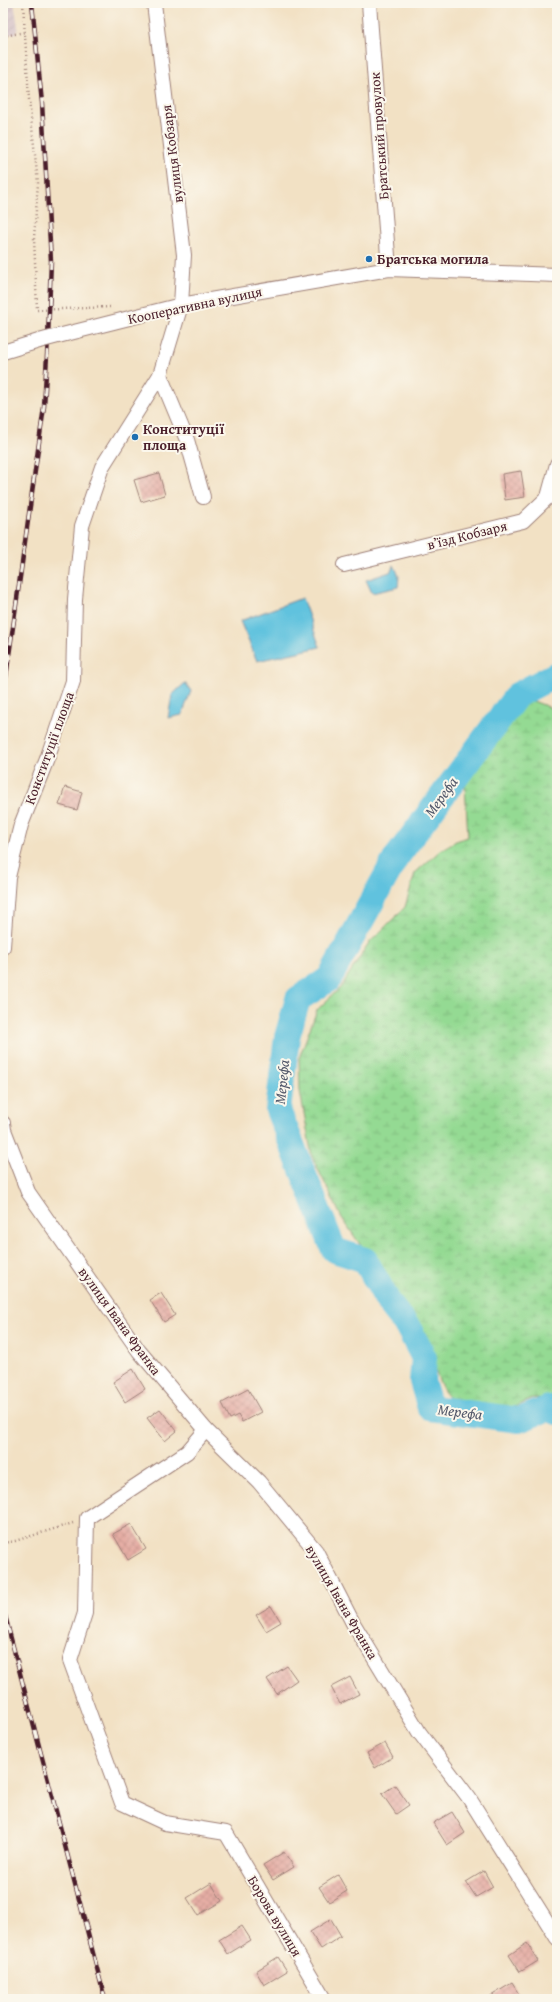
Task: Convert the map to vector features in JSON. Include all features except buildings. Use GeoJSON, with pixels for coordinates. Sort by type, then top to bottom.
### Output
{"type":"FeatureCollection","features":[{"type":"Feature","properties":{"kind":"street","name":"вулиця Кобзаря"},"geometry":{"type":"LineString","coordinates":[[154,3],[184,255],[181,305],[160,375]]}},
{"type":"Feature","properties":{"kind":"street","name":"Братський провулок"},"geometry":{"type":"LineString","coordinates":[[369,3],[389,269]]}},
{"type":"Feature","properties":{"kind":"street","name":"Кооперативна вулиця"},"geometry":{"type":"LineString","coordinates":[[3,352],[39,341],[181,305],[389,269],[557,275]]}},
{"type":"Feature","properties":{"kind":"street"},"geometry":{"type":"LineString","coordinates":[[160,375],[187,440],[203,497]]}},
{"type":"Feature","properties":{"kind":"street","name":"Конституції площа"},"geometry":{"type":"LineString","coordinates":[[3,947],[8,877],[21,825],[47,759],[73,681],[75,599],[82,526],[102,467],[160,375]]}},
{"type":"Feature","properties":{"kind":"street","name":"в’їзд Кобзаря"},"geometry":{"type":"LineString","coordinates":[[344,565],[523,521],[548,497],[557,464]]}},
{"type":"Feature","properties":{"kind":"street","name":"вулиця Івана Франка"},"geometry":{"type":"LineString","coordinates":[[3,1123],[4,1130],[28,1192],[139,1351],[206,1430],[259,1482],[316,1551],[353,1623],[419,1732],[469,1798],[557,1938]]}},
{"type":"Feature","properties":{"kind":"street"},"geometry":{"type":"LineString","coordinates":[[87,1518],[188,1452],[206,1430]]}},
{"type":"Feature","properties":{"kind":"street","name":"Борова вулиця"},"geometry":{"type":"LineString","coordinates":[[87,1518],[85,1613],[70,1660],[122,1803],[165,1823],[226,1833],[324,1999]]}},
{"type":"Feature","properties":{"kind":"path"},"geometry":{"type":"LineString","coordinates":[[23,3],[26,32],[29,100],[38,183],[34,238],[37,310],[117,307]]}},
{"type":"Feature","properties":{"kind":"path"},"geometry":{"type":"LineString","coordinates":[[3,36],[26,32]]}},
{"type":"Feature","properties":{"kind":"path"},"geometry":{"type":"LineString","coordinates":[[3,1543],[54,1530],[87,1518]]}},
{"type":"Feature","properties":{"kind":"shaded area"},"geometry":{"type":"Polygon","coordinates":[[[3,3],[14,3],[18,27],[16,33],[3,36],[3,3]]]}},
{"type":"Feature","properties":{"kind":"green space"},"geometry":{"type":"Polygon","coordinates":[[[517,695],[557,710],[557,1401],[535,1398],[505,1411],[454,1404],[444,1391],[432,1365],[424,1358],[419,1326],[409,1313],[383,1271],[361,1246],[342,1218],[312,1157],[300,1091],[299,1058],[317,1010],[341,987],[368,944],[405,907],[415,873],[442,849],[456,841],[468,837],[465,786],[488,742],[510,715],[517,695]]]}},
{"type":"Feature","properties":{"kind":"water"},"geometry":{"type":"Polygon","coordinates":[[[394,565],[399,576],[398,587],[372,593],[366,580],[390,572],[394,565]]]}},
{"type":"Feature","properties":{"kind":"water"},"geometry":{"type":"Polygon","coordinates":[[[302,598],[320,647],[257,661],[240,621],[302,598]]]}},
{"type":"Feature","properties":{"kind":"water"},"geometry":{"type":"Polygon","coordinates":[[[185,683],[191,691],[182,715],[168,718],[172,695],[185,683]]]}},
{"type":"Feature","properties":{"kind":"waterway","name":"Мерефа"},"geometry":{"type":"LineString","coordinates":[[557,674],[517,695],[396,858],[329,979],[298,999],[287,1037],[278,1110],[334,1250],[365,1260],[390,1305],[409,1329],[424,1358],[422,1381],[430,1408],[519,1420],[549,1408],[557,1412]]}},
{"type":"Feature","properties":{"kind":"railway"},"geometry":{"type":"LineString","coordinates":[[3,698],[44,407],[48,338],[51,261],[42,103],[32,3]]}},
{"type":"Feature","properties":{"kind":"railway"},"geometry":{"type":"LineString","coordinates":[[3,1608],[105,1999]]}},
{"type":"Feature","properties":{"kind":"place","name":"Братська могила"},"geometry":{"type":"Point","coordinates":[369,259]}},
{"type":"Feature","properties":{"kind":"place","name":"Конституції площа"},"geometry":{"type":"Point","coordinates":[135,437]}}]}
